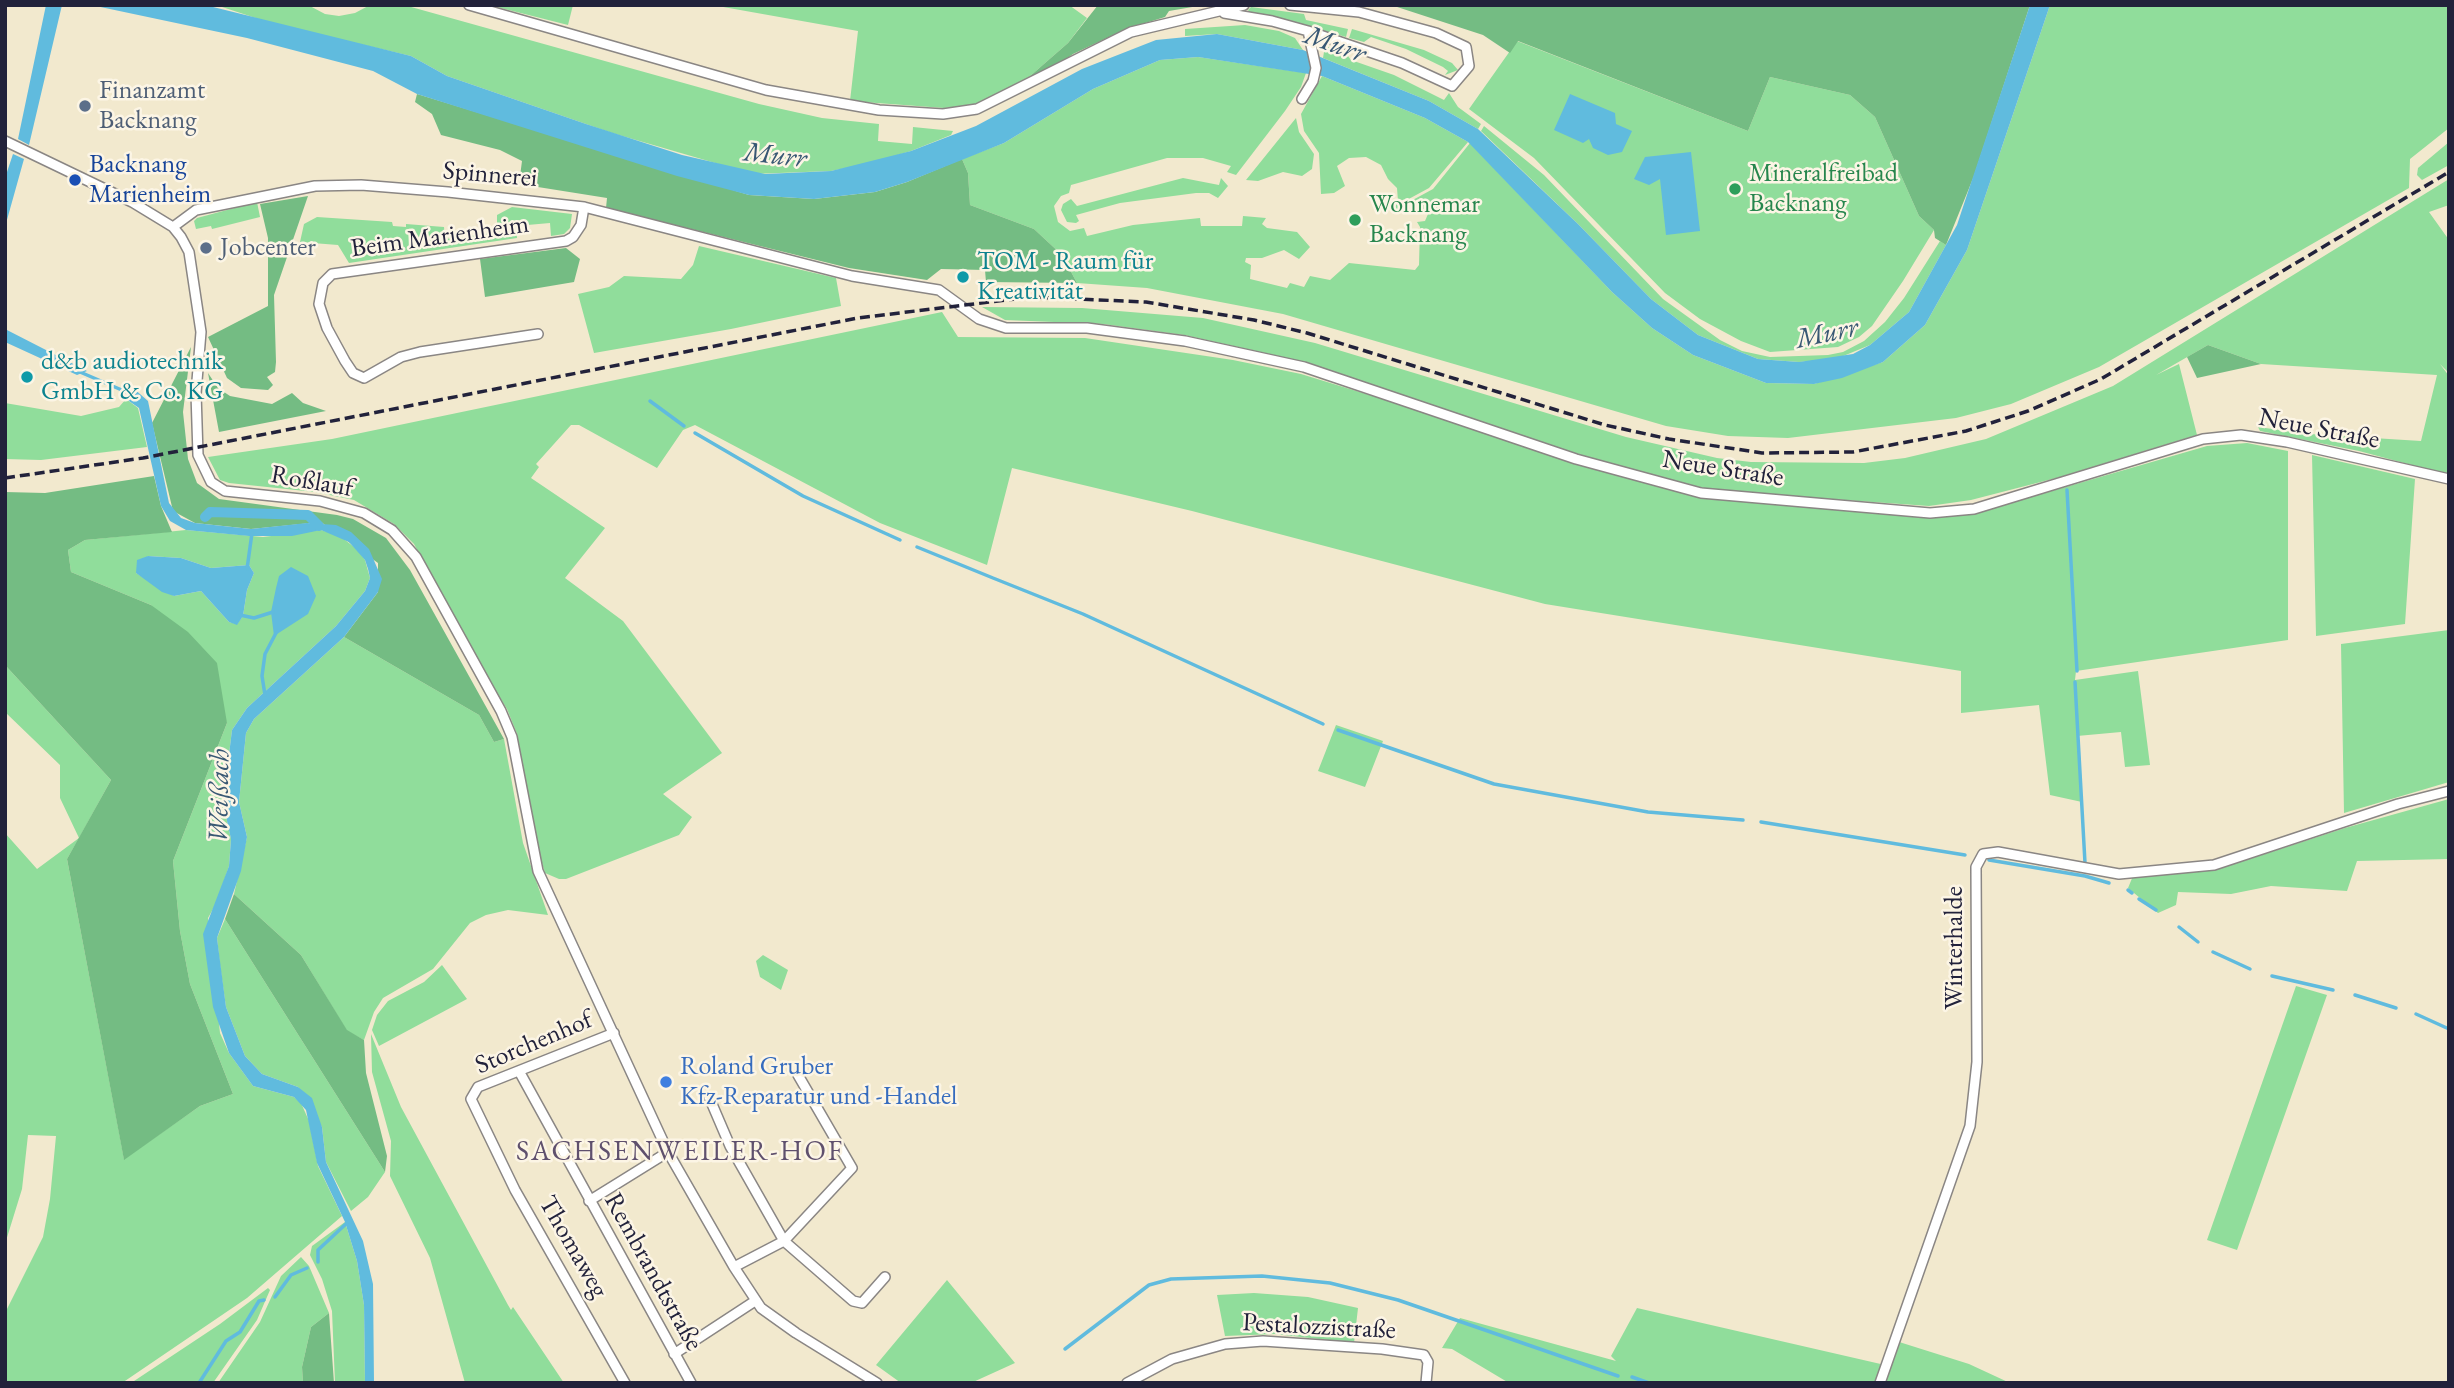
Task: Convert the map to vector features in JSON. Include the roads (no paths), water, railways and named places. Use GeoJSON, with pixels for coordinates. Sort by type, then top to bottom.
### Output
{"type":"FeatureCollection","features":[{"type":"Feature","properties":{"kind":"street"},"geometry":{"type":"LineString","coordinates":[[469,5],[766,90],[879,110],[943,114],[977,109],[1131,32],[1244,5]]}},
{"type":"Feature","properties":{"kind":"street"},"geometry":{"type":"LineString","coordinates":[[1222,12],[1272,20],[1402,63],[1452,86],[1469,66],[1469,52],[1464,46],[1419,27],[1359,12],[1290,5]]}},
{"type":"Feature","properties":{"kind":"street"},"geometry":{"type":"LineString","coordinates":[[1301,99],[1315,75],[1316,60],[1308,32]]}},
{"type":"Feature","properties":{"kind":"street"},"geometry":{"type":"LineString","coordinates":[[10,143],[121,196],[173,227]]}},
{"type":"Feature","properties":{"kind":"street","name":"Spinnerei"},"geometry":{"type":"LineString","coordinates":[[173,227],[196,210],[315,186],[371,186],[584,207],[838,273],[939,290],[960,304]]}},
{"type":"Feature","properties":{"kind":"street","name":"Beim Marienheim"},"geometry":{"type":"LineString","coordinates":[[538,334],[420,352],[401,357],[365,378],[353,373],[327,328],[319,304],[323,283],[332,274],[566,241],[573,237],[581,226],[584,207]]}},
{"type":"Feature","properties":{"kind":"street","name":"Roßlauf"},"geometry":{"type":"LineString","coordinates":[[173,227],[189,251],[201,331],[196,436],[198,455],[207,478],[225,491],[344,506],[379,521],[405,542],[429,579],[512,737],[532,848],[547,895],[668,1152],[755,1301]]}},
{"type":"Feature","properties":{"kind":"street","name":"Neue Straße"},"geometry":{"type":"LineString","coordinates":[[960,304],[979,319],[1006,328],[1100,329],[1185,341],[1304,367],[1576,459],[1702,493],[1930,513],[1974,509],[2203,439],[2241,435],[2287,442],[2449,479]]}},
{"type":"Feature","properties":{"kind":"street","name":"Winterhalde"},"geometry":{"type":"LineString","coordinates":[[1880,1383],[1970,1126],[1976,1062],[1976,873],[1983,854],[1998,852],[2119,874],[2214,865],[2398,804],[2449,791]]}},
{"type":"Feature","properties":{"kind":"street","name":"Storchenhof"},"geometry":{"type":"LineString","coordinates":[[471,1093],[478,1087],[614,1033]]}},
{"type":"Feature","properties":{"kind":"street","name":"Rembrandtstraße"},"geometry":{"type":"LineString","coordinates":[[519,1071],[691,1383]]}},
{"type":"Feature","properties":{"kind":"street"},"geometry":{"type":"LineString","coordinates":[[734,1267],[784,1241],[851,1171],[852,1163],[830,1134],[798,1075]]}},
{"type":"Feature","properties":{"kind":"street","name":"Thomaweg"},"geometry":{"type":"LineString","coordinates":[[471,1093],[472,1104],[515,1190],[625,1383]]}},
{"type":"Feature","properties":{"kind":"street"},"geometry":{"type":"LineString","coordinates":[[709,1097],[730,1146],[784,1241],[845,1295],[862,1303],[885,1277]]}},
{"type":"Feature","properties":{"kind":"street"},"geometry":{"type":"LineString","coordinates":[[589,1201],[668,1152]]}},
{"type":"Feature","properties":{"kind":"street"},"geometry":{"type":"LineString","coordinates":[[674,1354],[755,1301],[796,1333],[877,1383]]}},
{"type":"Feature","properties":{"kind":"street","name":"Pestalozzistraße"},"geometry":{"type":"LineString","coordinates":[[1128,1383],[1172,1359],[1225,1344],[1263,1341],[1423,1354],[1428,1362],[1426,1383]]}},
{"type":"Feature","properties":{"kind":"water"},"geometry":{"type":"Polygon","coordinates":[[[46,5],[62,5],[29,145],[18,139],[46,5]]]}},
{"type":"Feature","properties":{"kind":"water"},"geometry":{"type":"Polygon","coordinates":[[[91,5],[205,5],[411,56],[447,76],[586,124],[682,155],[765,174],[831,171],[911,151],[976,126],[1082,69],[1156,40],[1217,34],[1303,50],[1429,101],[1478,129],[1578,224],[1651,299],[1698,335],[1758,359],[1799,362],[1853,354],[1870,345],[1909,312],[1957,225],[2030,5],[2050,5],[1967,250],[1925,325],[1883,362],[1842,378],[1814,384],[1766,383],[1693,355],[1652,328],[1612,292],[1468,142],[1425,118],[1322,76],[1198,57],[1160,60],[1093,89],[1004,143],[907,182],[875,192],[814,199],[749,195],[677,176],[417,94],[373,71],[247,38],[91,5]]]}},
{"type":"Feature","properties":{"kind":"water"},"geometry":{"type":"Polygon","coordinates":[[[1570,94],[1615,113],[1616,124],[1632,131],[1622,152],[1608,155],[1593,148],[1589,139],[1583,143],[1554,130],[1570,94]]]}},
{"type":"Feature","properties":{"kind":"water"},"geometry":{"type":"Polygon","coordinates":[[[1691,152],[1700,231],[1666,235],[1660,179],[1649,185],[1634,179],[1645,157],[1691,152]]]}},
{"type":"Feature","properties":{"kind":"water"},"geometry":{"type":"Polygon","coordinates":[[[13,154],[24,159],[5,227],[5,178],[13,154]]]}},
{"type":"Feature","properties":{"kind":"water"},"geometry":{"type":"Polygon","coordinates":[[[5,329],[87,371],[77,375],[5,342],[5,329]]]}},
{"type":"Feature","properties":{"kind":"water"},"geometry":{"type":"Polygon","coordinates":[[[132,387],[148,401],[169,503],[181,518],[195,523],[251,529],[307,523],[336,525],[351,532],[369,549],[382,579],[378,592],[344,637],[254,719],[246,733],[239,802],[247,837],[241,871],[217,938],[226,1007],[245,1056],[262,1074],[298,1087],[312,1098],[322,1127],[326,1162],[363,1241],[373,1284],[374,1383],[365,1383],[364,1305],[357,1261],[345,1222],[317,1163],[306,1110],[294,1097],[253,1086],[229,1053],[213,1007],[203,934],[229,866],[231,839],[223,803],[232,730],[247,708],[336,626],[365,591],[370,578],[368,569],[365,560],[349,542],[321,530],[292,536],[249,536],[186,530],[170,521],[161,506],[139,408],[126,399],[132,387]]]}},
{"type":"Feature","properties":{"kind":"water"},"geometry":{"type":"Polygon","coordinates":[[[148,556],[181,558],[211,568],[249,565],[254,573],[247,590],[243,616],[237,625],[229,622],[201,591],[174,596],[162,592],[136,573],[137,560],[148,556]]]}},
{"type":"Feature","properties":{"kind":"water"},"geometry":{"type":"Polygon","coordinates":[[[291,567],[308,576],[316,596],[308,614],[274,636],[271,612],[276,588],[279,576],[291,567]]]}},
{"type":"Feature","properties":{"kind":"waterway","name":"Weißach"},"geometry":{"type":"LineString","coordinates":[[80,372],[131,394]]}},
{"type":"Feature","properties":{"kind":"waterway"},"geometry":{"type":"LineString","coordinates":[[650,401],[684,426]]}},
{"type":"Feature","properties":{"kind":"waterway"},"geometry":{"type":"LineString","coordinates":[[695,433],[803,496],[900,540]]}},
{"type":"Feature","properties":{"kind":"waterway"},"geometry":{"type":"LineString","coordinates":[[2067,490],[2077,671]]}},
{"type":"Feature","properties":{"kind":"waterway"},"geometry":{"type":"LineString","coordinates":[[205,517],[210,512],[308,515],[319,526]]}},
{"type":"Feature","properties":{"kind":"waterway"},"geometry":{"type":"LineString","coordinates":[[247,569],[252,533]]}},
{"type":"Feature","properties":{"kind":"waterway"},"geometry":{"type":"LineString","coordinates":[[917,547],[993,578]]}},
{"type":"Feature","properties":{"kind":"waterway"},"geometry":{"type":"LineString","coordinates":[[993,578],[1083,614],[1323,724]]}},
{"type":"Feature","properties":{"kind":"waterway"},"geometry":{"type":"LineString","coordinates":[[240,615],[254,618],[273,612]]}},
{"type":"Feature","properties":{"kind":"waterway"},"geometry":{"type":"LineString","coordinates":[[265,695],[262,676],[265,654],[276,633]]}},
{"type":"Feature","properties":{"kind":"waterway"},"geometry":{"type":"LineString","coordinates":[[2075,682],[2085,863]]}},
{"type":"Feature","properties":{"kind":"waterway"},"geometry":{"type":"LineString","coordinates":[[1338,730],[1494,784],[1648,812],[1743,820]]}},
{"type":"Feature","properties":{"kind":"waterway"},"geometry":{"type":"LineString","coordinates":[[1761,822],[1965,855]]}},
{"type":"Feature","properties":{"kind":"waterway"},"geometry":{"type":"LineString","coordinates":[[1989,860],[2085,876],[2109,883]]}},
{"type":"Feature","properties":{"kind":"waterway"},"geometry":{"type":"LineString","coordinates":[[2128,890],[2132,893]]}},
{"type":"Feature","properties":{"kind":"waterway"},"geometry":{"type":"LineString","coordinates":[[2139,899],[2156,910]]}},
{"type":"Feature","properties":{"kind":"waterway"},"geometry":{"type":"LineString","coordinates":[[2179,927],[2198,942]]}},
{"type":"Feature","properties":{"kind":"waterway"},"geometry":{"type":"LineString","coordinates":[[2213,952],[2250,969]]}},
{"type":"Feature","properties":{"kind":"waterway"},"geometry":{"type":"LineString","coordinates":[[2272,976],[2333,990]]}},
{"type":"Feature","properties":{"kind":"waterway"},"geometry":{"type":"LineString","coordinates":[[2355,995],[2396,1008]]}},
{"type":"Feature","properties":{"kind":"waterway"},"geometry":{"type":"LineString","coordinates":[[2416,1014],[2449,1029]]}},
{"type":"Feature","properties":{"kind":"waterway"},"geometry":{"type":"LineString","coordinates":[[318,1262],[318,1250],[348,1222]]}},
{"type":"Feature","properties":{"kind":"waterway"},"geometry":{"type":"LineString","coordinates":[[275,1297],[291,1275],[307,1268]]}},
{"type":"Feature","properties":{"kind":"waterway"},"geometry":{"type":"LineString","coordinates":[[1065,1349],[1149,1285],[1171,1279],[1262,1276],[1330,1283],[1398,1300],[1618,1376]]}},
{"type":"Feature","properties":{"kind":"waterway"},"geometry":{"type":"LineString","coordinates":[[199,1383],[226,1341],[240,1332],[259,1301],[264,1300]]}},
{"type":"Feature","properties":{"kind":"waterway"},"geometry":{"type":"LineString","coordinates":[[1632,1377],[1649,1383]]}},
{"type":"Feature","properties":{"kind":"railway"},"geometry":{"type":"LineString","coordinates":[[5,478],[143,458],[858,318],[1031,297],[1146,302],[1254,320],[1307,333],[1605,425],[1669,439],[1762,453],[1853,452],[1966,431],[2028,411],[2101,379],[2449,172]]}},
{"type":"Feature","properties":{"kind":"place","name":"Finanzamt Backnang"},"geometry":{"type":"Point","coordinates":[85,106]}},
{"type":"Feature","properties":{"kind":"place","name":"Backnang Marienheim"},"geometry":{"type":"Point","coordinates":[75,180]}},
{"type":"Feature","properties":{"kind":"place","name":"Mineralfreibad Backnang"},"geometry":{"type":"Point","coordinates":[1735,189]}},
{"type":"Feature","properties":{"kind":"place","name":"Wonnemar Backnang"},"geometry":{"type":"Point","coordinates":[1355,220]}},
{"type":"Feature","properties":{"kind":"place","name":"Jobcenter"},"geometry":{"type":"Point","coordinates":[206,248]}},
{"type":"Feature","properties":{"kind":"place","name":"TOM - Raum für Kreativität"},"geometry":{"type":"Point","coordinates":[963,277]}},
{"type":"Feature","properties":{"kind":"place","name":"d&b audiotechnik GmbH & Co. KG"},"geometry":{"type":"Point","coordinates":[27,377]}},
{"type":"Feature","properties":{"kind":"place","name":"Roland Gruber Kfz-Reparatur und -Handel"},"geometry":{"type":"Point","coordinates":[666,1082]}},
{"type":"Feature","properties":{"kind":"district","name":"SACHSENWEILER-HOF"},"geometry":{"type":"Point","coordinates":[680,1152]}},
{"type":"Feature","properties":{"kind":"water label","name":"Murr"},"geometry":{"type":"Point","coordinates":[1335,45]}},
{"type":"Feature","properties":{"kind":"water label","name":"Murr"},"geometry":{"type":"Point","coordinates":[775,156]}},
{"type":"Feature","properties":{"kind":"water label","name":"Murr"},"geometry":{"type":"Point","coordinates":[1827,334]}}]}
